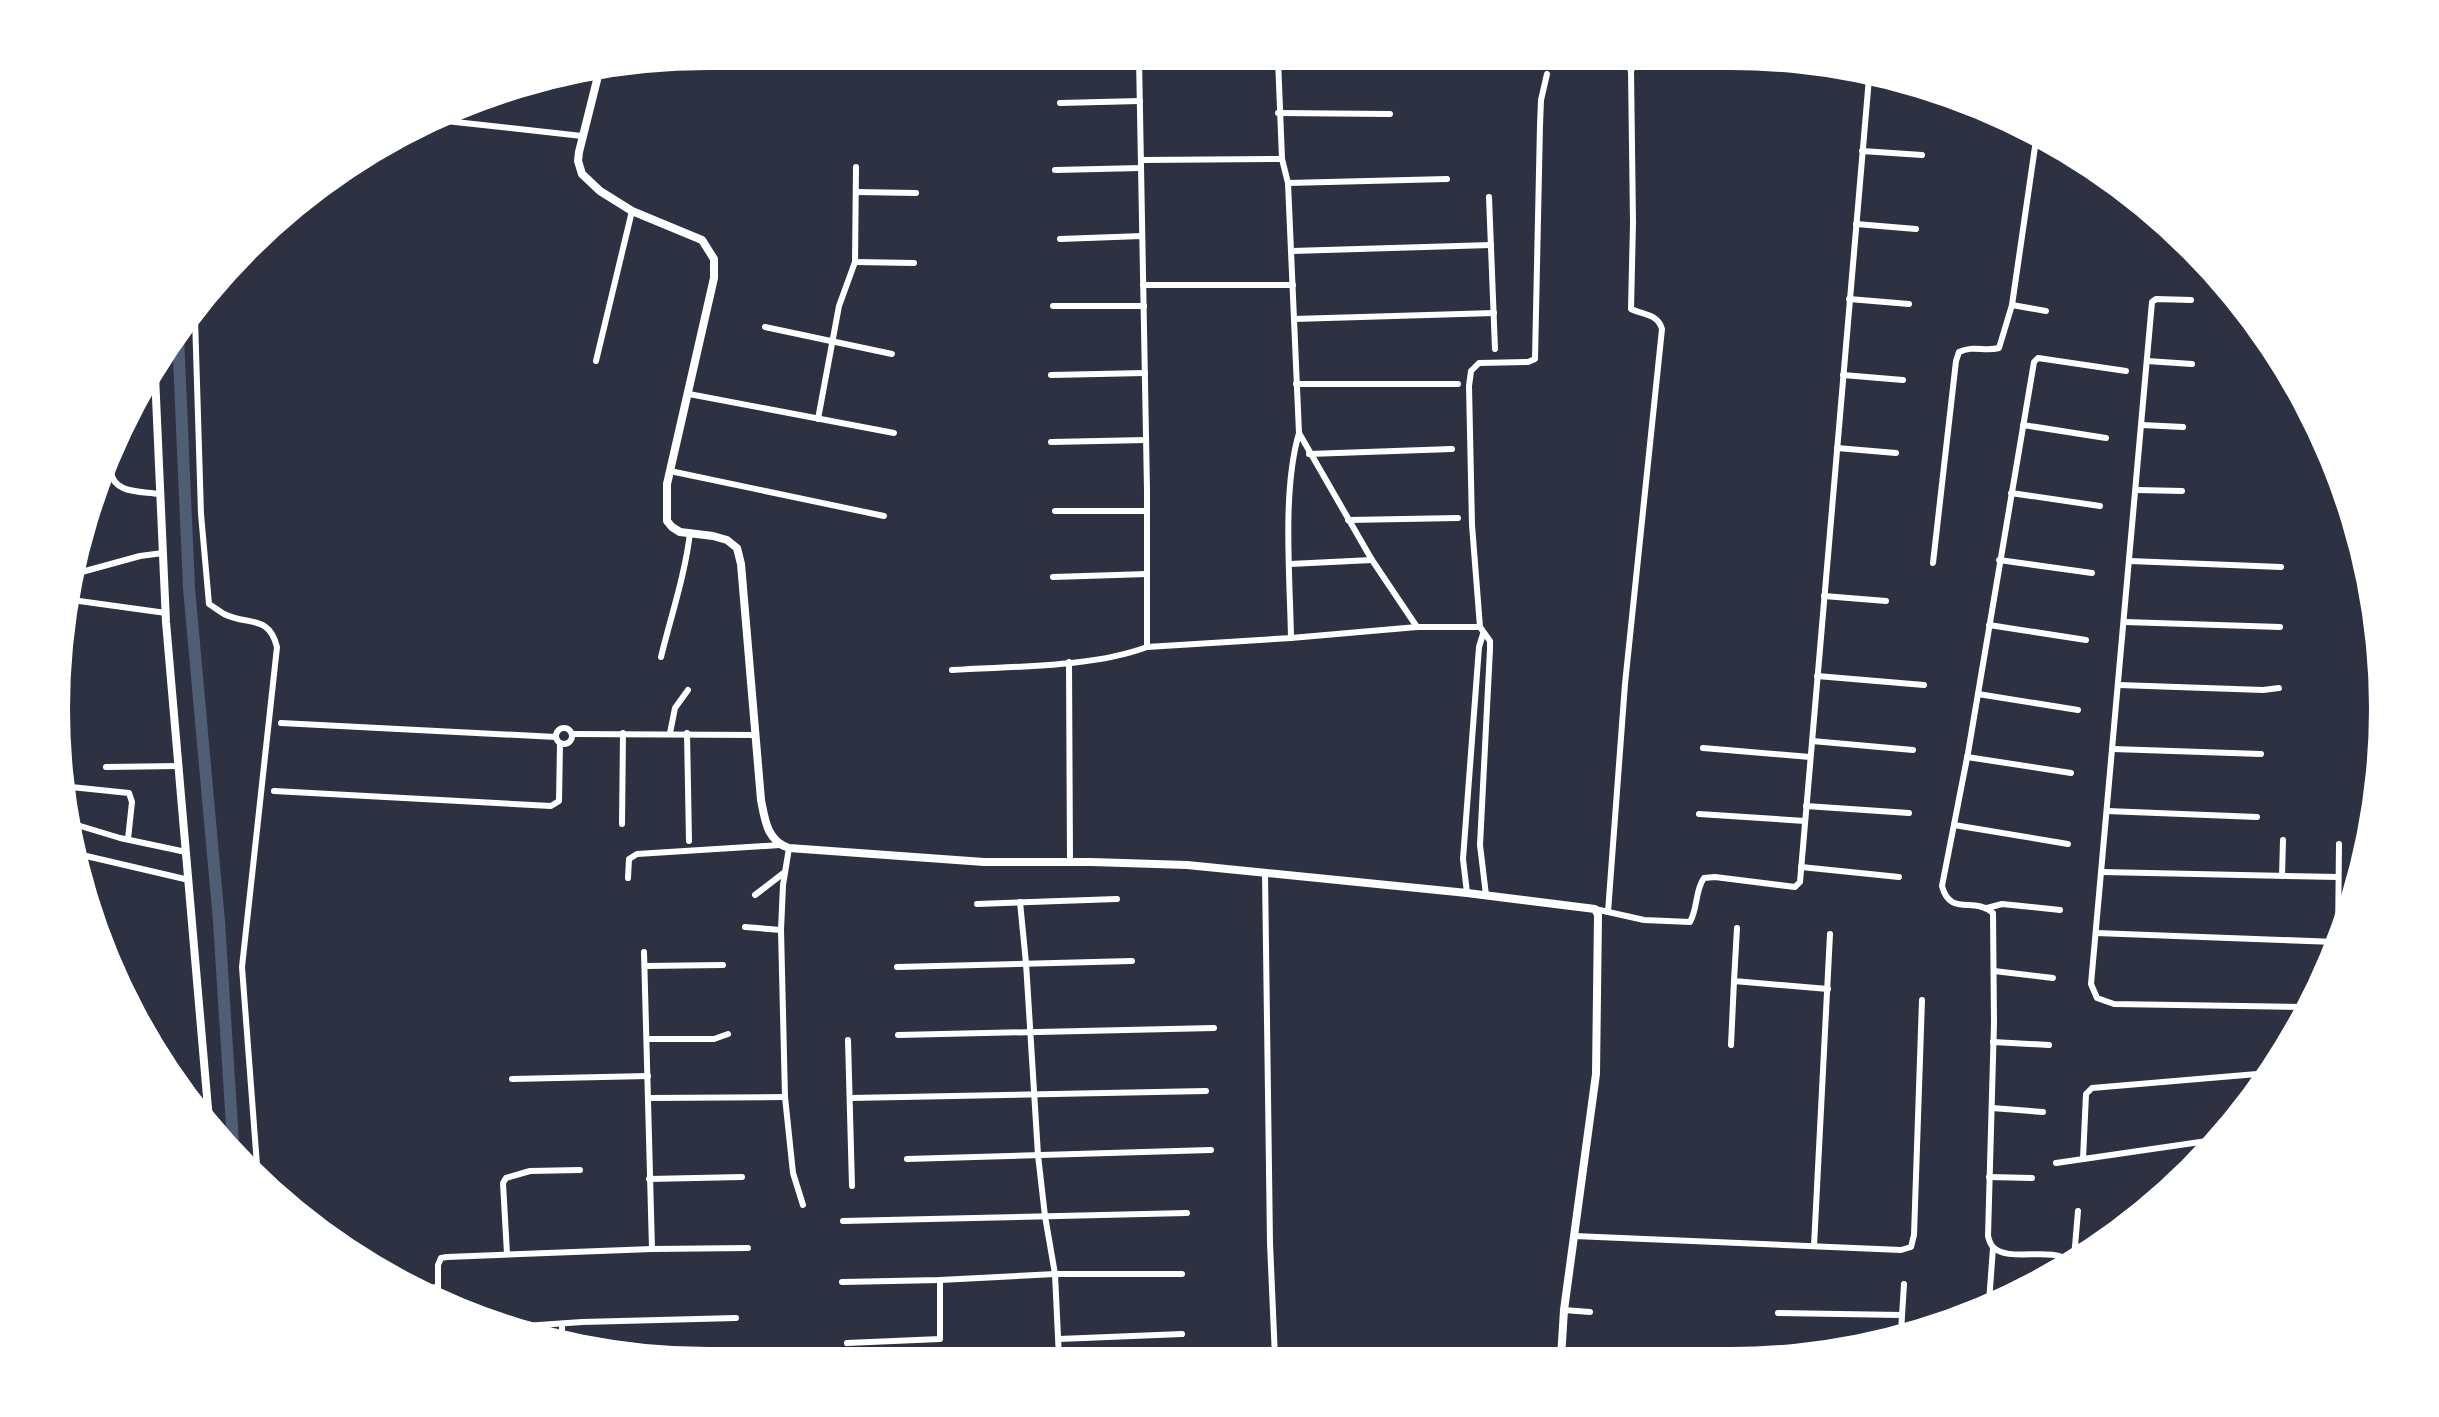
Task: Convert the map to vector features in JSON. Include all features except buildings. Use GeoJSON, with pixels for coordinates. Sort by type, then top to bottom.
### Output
{"type":"FeatureCollection","features":[{"type":"Feature","properties":{"kind":"street"},"geometry":{"type":"LineString","coordinates":[[1139,70],[1147,647]]}},
{"type":"Feature","properties":{"kind":"street"},"geometry":{"type":"LineString","coordinates":[[1278,70],[1278,113],[1282,159],[1288,183],[1292,251],[1298,433],[1290,492],[1291,638]]}},
{"type":"Feature","properties":{"kind":"street"},"geometry":{"type":"LineString","coordinates":[[1608,912],[1625,684],[1662,329],[1660,321],[1655,317],[1631,309],[1631,71]]}},
{"type":"Feature","properties":{"kind":"street"},"geometry":{"type":"LineString","coordinates":[[1467,893],[1463,859],[1481,631],[1472,512],[1471,371],[1479,363],[1528,362],[1535,359],[1541,100],[1547,74]]}},
{"type":"Feature","properties":{"kind":"street"},"geometry":{"type":"LineString","coordinates":[[597,80],[578,161],[582,174],[600,191],[632,211],[702,240],[714,259],[714,278],[670,471],[666,494],[667,521],[672,527],[690,533],[720,538],[737,548],[741,564],[761,800],[766,827],[785,846],[781,929],[785,1097],[793,1172],[803,1205]]}},
{"type":"Feature","properties":{"kind":"street"},"geometry":{"type":"LineString","coordinates":[[628,878],[629,859],[637,854],[785,846],[984,862],[1187,865],[1486,895],[1595,909],[1644,920],[1690,922],[1696,912],[1700,883],[1704,878],[1795,887],[1800,882],[1868,85]]}},
{"type":"Feature","properties":{"kind":"street"},"geometry":{"type":"LineString","coordinates":[[1060,103],[1140,101]]}},
{"type":"Feature","properties":{"kind":"street"},"geometry":{"type":"LineString","coordinates":[[1278,113],[1390,114]]}},
{"type":"Feature","properties":{"kind":"street"},"geometry":{"type":"LineString","coordinates":[[457,122],[582,136]]}},
{"type":"Feature","properties":{"kind":"street"},"geometry":{"type":"LineString","coordinates":[[1933,563],[1956,360],[1959,352],[1967,348],[1990,351],[1999,348],[2012,305],[2035,148]]}},
{"type":"Feature","properties":{"kind":"street"},"geometry":{"type":"LineString","coordinates":[[1862,151],[1922,155]]}},
{"type":"Feature","properties":{"kind":"street"},"geometry":{"type":"LineString","coordinates":[[1055,170],[1234,158],[1282,159]]}},
{"type":"Feature","properties":{"kind":"street"},"geometry":{"type":"LineString","coordinates":[[818,419],[839,306],[855,262],[856,167]]}},
{"type":"Feature","properties":{"kind":"street"},"geometry":{"type":"LineString","coordinates":[[1288,183],[1447,178]]}},
{"type":"Feature","properties":{"kind":"street"},"geometry":{"type":"LineString","coordinates":[[856,192],[916,193]]}},
{"type":"Feature","properties":{"kind":"street"},"geometry":{"type":"LineString","coordinates":[[1489,197],[1495,349]]}},
{"type":"Feature","properties":{"kind":"street"},"geometry":{"type":"LineString","coordinates":[[596,360],[632,211]]}},
{"type":"Feature","properties":{"kind":"street"},"geometry":{"type":"LineString","coordinates":[[1856,224],[1916,229]]}},
{"type":"Feature","properties":{"kind":"street"},"geometry":{"type":"LineString","coordinates":[[1060,239],[1142,236]]}},
{"type":"Feature","properties":{"kind":"street"},"geometry":{"type":"LineString","coordinates":[[1292,251],[1491,245]]}},
{"type":"Feature","properties":{"kind":"street"},"geometry":{"type":"LineString","coordinates":[[855,262],[914,263]]}},
{"type":"Feature","properties":{"kind":"street"},"geometry":{"type":"LineString","coordinates":[[1143,285],[1293,285]]}},
{"type":"Feature","properties":{"kind":"street"},"geometry":{"type":"LineString","coordinates":[[1849,299],[1909,304]]}},
{"type":"Feature","properties":{"kind":"street"},"geometry":{"type":"LineString","coordinates":[[2191,300],[2154,299],[2091,984],[2097,998],[2114,1004],[2294,1007]]}},
{"type":"Feature","properties":{"kind":"street"},"geometry":{"type":"LineString","coordinates":[[2012,305],[2046,311]]}},
{"type":"Feature","properties":{"kind":"street"},"geometry":{"type":"LineString","coordinates":[[1054,306],[1144,306]]}},
{"type":"Feature","properties":{"kind":"street"},"geometry":{"type":"LineString","coordinates":[[1294,319],[1494,313]]}},
{"type":"Feature","properties":{"kind":"street"},"geometry":{"type":"LineString","coordinates":[[765,327],[892,354]]}},
{"type":"Feature","properties":{"kind":"street"},"geometry":{"type":"LineString","coordinates":[[195,329],[201,514],[209,604],[225,615],[265,624],[275,636],[278,647],[242,967],[257,1160]]}},
{"type":"Feature","properties":{"kind":"street"},"geometry":{"type":"LineString","coordinates":[[2060,910],[2002,904],[1987,908],[1951,902],[1945,898],[1942,887],[2035,359],[2126,371]]}},
{"type":"Feature","properties":{"kind":"street"},"geometry":{"type":"LineString","coordinates":[[2147,361],[2192,364]]}},
{"type":"Feature","properties":{"kind":"street"},"geometry":{"type":"LineString","coordinates":[[1051,375],[1145,373]]}},
{"type":"Feature","properties":{"kind":"street"},"geometry":{"type":"LineString","coordinates":[[1843,375],[1903,380]]}},
{"type":"Feature","properties":{"kind":"street"},"geometry":{"type":"LineString","coordinates":[[1296,384],[1458,384]]}},
{"type":"Feature","properties":{"kind":"street"},"geometry":{"type":"LineString","coordinates":[[153,394],[166,613],[208,1104]]}},
{"type":"Feature","properties":{"kind":"street"},"geometry":{"type":"LineString","coordinates":[[689,394],[894,433]]}},
{"type":"Feature","properties":{"kind":"street"},"geometry":{"type":"LineString","coordinates":[[2023,425],[2106,438]]}},
{"type":"Feature","properties":{"kind":"street"},"geometry":{"type":"LineString","coordinates":[[2142,425],[2183,427]]}},
{"type":"Feature","properties":{"kind":"street"},"geometry":{"type":"LineString","coordinates":[[1298,433],[1372,560],[1417,627]]}},
{"type":"Feature","properties":{"kind":"street"},"geometry":{"type":"LineString","coordinates":[[1051,442],[1146,440]]}},
{"type":"Feature","properties":{"kind":"street"},"geometry":{"type":"LineString","coordinates":[[1837,447],[1896,453]]}},
{"type":"Feature","properties":{"kind":"street"},"geometry":{"type":"LineString","coordinates":[[1309,454],[1452,449]]}},
{"type":"Feature","properties":{"kind":"street"},"geometry":{"type":"LineString","coordinates":[[670,471],[884,516]]}},
{"type":"Feature","properties":{"kind":"street"},"geometry":{"type":"LineString","coordinates":[[112,482],[119,488],[159,494]]}},
{"type":"Feature","properties":{"kind":"street"},"geometry":{"type":"LineString","coordinates":[[2137,490],[2182,491]]}},
{"type":"Feature","properties":{"kind":"street"},"geometry":{"type":"LineString","coordinates":[[2011,493],[2100,506]]}},
{"type":"Feature","properties":{"kind":"street"},"geometry":{"type":"LineString","coordinates":[[1055,511],[1147,511]]}},
{"type":"Feature","properties":{"kind":"street"},"geometry":{"type":"LineString","coordinates":[[1348,520],[1458,517]]}},
{"type":"Feature","properties":{"kind":"street"},"geometry":{"type":"LineString","coordinates":[[661,657],[686,565],[690,533]]}},
{"type":"Feature","properties":{"kind":"street"},"geometry":{"type":"LineString","coordinates":[[85,571],[140,555],[163,553]]}},
{"type":"Feature","properties":{"kind":"street"},"geometry":{"type":"LineString","coordinates":[[1290,564],[1372,560]]}},
{"type":"Feature","properties":{"kind":"street"},"geometry":{"type":"LineString","coordinates":[[1999,560],[2092,573]]}},
{"type":"Feature","properties":{"kind":"street"},"geometry":{"type":"LineString","coordinates":[[2130,561],[2281,567]]}},
{"type":"Feature","properties":{"kind":"street"},"geometry":{"type":"LineString","coordinates":[[1053,577],[1147,574]]}},
{"type":"Feature","properties":{"kind":"street"},"geometry":{"type":"LineString","coordinates":[[1824,596],[1886,601]]}},
{"type":"Feature","properties":{"kind":"street"},"geometry":{"type":"LineString","coordinates":[[79,601],[166,613]]}},
{"type":"Feature","properties":{"kind":"street"},"geometry":{"type":"LineString","coordinates":[[2125,622],[2280,627]]}},
{"type":"Feature","properties":{"kind":"street"},"geometry":{"type":"LineString","coordinates":[[1989,625],[2086,640]]}},
{"type":"Feature","properties":{"kind":"street"},"geometry":{"type":"LineString","coordinates":[[951,670],[1069,662],[1130,653],[1147,647],[1417,627],[1481,631],[1490,641],[1480,845],[1486,895]]}},
{"type":"Feature","properties":{"kind":"street"},"geometry":{"type":"LineString","coordinates":[[1069,662],[1070,862]]}},
{"type":"Feature","properties":{"kind":"street"},"geometry":{"type":"LineString","coordinates":[[1817,676],[1924,685]]}},
{"type":"Feature","properties":{"kind":"street"},"geometry":{"type":"LineString","coordinates":[[2119,685],[2263,690],[2278,688]]}},
{"type":"Feature","properties":{"kind":"street"},"geometry":{"type":"LineString","coordinates":[[670,733],[675,708],[688,690]]}},
{"type":"Feature","properties":{"kind":"street"},"geometry":{"type":"LineString","coordinates":[[1978,694],[2078,710]]}},
{"type":"Feature","properties":{"kind":"street"},"geometry":{"type":"LineString","coordinates":[[281,723],[568,743],[572,734]]}},
{"type":"Feature","properties":{"kind":"street"},"geometry":{"type":"LineString","coordinates":[[274,791],[551,806],[559,801],[558,741],[561,729],[572,734],[756,735]]}},
{"type":"Feature","properties":{"kind":"street"},"geometry":{"type":"LineString","coordinates":[[622,824],[623,733]]}},
{"type":"Feature","properties":{"kind":"street"},"geometry":{"type":"LineString","coordinates":[[687,733],[689,841]]}},
{"type":"Feature","properties":{"kind":"street"},"geometry":{"type":"LineString","coordinates":[[1812,741],[1913,750]]}},
{"type":"Feature","properties":{"kind":"street"},"geometry":{"type":"LineString","coordinates":[[1703,748],[1810,757]]}},
{"type":"Feature","properties":{"kind":"street"},"geometry":{"type":"LineString","coordinates":[[2113,749],[2261,754]]}},
{"type":"Feature","properties":{"kind":"street"},"geometry":{"type":"LineString","coordinates":[[1967,757],[2071,773]]}},
{"type":"Feature","properties":{"kind":"street"},"geometry":{"type":"LineString","coordinates":[[106,767],[179,766]]}},
{"type":"Feature","properties":{"kind":"street"},"geometry":{"type":"LineString","coordinates":[[75,787],[130,793],[132,802],[128,839]]}},
{"type":"Feature","properties":{"kind":"street"},"geometry":{"type":"LineString","coordinates":[[1806,806],[1909,813]]}},
{"type":"Feature","properties":{"kind":"street"},"geometry":{"type":"LineString","coordinates":[[2107,811],[2257,817]]}},
{"type":"Feature","properties":{"kind":"street"},"geometry":{"type":"LineString","coordinates":[[1699,814],[1805,821]]}},
{"type":"Feature","properties":{"kind":"street"},"geometry":{"type":"LineString","coordinates":[[1954,825],[2068,844]]}},
{"type":"Feature","properties":{"kind":"street"},"geometry":{"type":"LineString","coordinates":[[81,826],[187,852]]}},
{"type":"Feature","properties":{"kind":"street"},"geometry":{"type":"LineString","coordinates":[[2282,876],[2283,840]]}},
{"type":"Feature","properties":{"kind":"street"},"geometry":{"type":"LineString","coordinates":[[2338,904],[2339,844]]}},
{"type":"Feature","properties":{"kind":"street"},"geometry":{"type":"LineString","coordinates":[[88,856],[189,880]]}},
{"type":"Feature","properties":{"kind":"street"},"geometry":{"type":"LineString","coordinates":[[1801,867],[1899,877]]}},
{"type":"Feature","properties":{"kind":"street"},"geometry":{"type":"LineString","coordinates":[[755,895],[785,872]]}},
{"type":"Feature","properties":{"kind":"street"},"geometry":{"type":"LineString","coordinates":[[2102,872],[2338,877]]}},
{"type":"Feature","properties":{"kind":"street"},"geometry":{"type":"LineString","coordinates":[[1265,873],[1270,1243],[1275,1347]]}},
{"type":"Feature","properties":{"kind":"street"},"geometry":{"type":"LineString","coordinates":[[977,904],[1117,899]]}},
{"type":"Feature","properties":{"kind":"street"},"geometry":{"type":"LineString","coordinates":[[1020,902],[1038,1155],[1055,1274],[1059,1347]]}},
{"type":"Feature","properties":{"kind":"street"},"geometry":{"type":"LineString","coordinates":[[1987,908],[1993,913],[1994,971],[1988,1236],[1993,1248],[1990,1291]]}},
{"type":"Feature","properties":{"kind":"street"},"geometry":{"type":"LineString","coordinates":[[1562,1347],[1564,1310],[1596,1074],[1598,915],[1595,909]]}},
{"type":"Feature","properties":{"kind":"street"},"geometry":{"type":"LineString","coordinates":[[745,926],[781,929]]}},
{"type":"Feature","properties":{"kind":"street"},"geometry":{"type":"LineString","coordinates":[[1731,1045],[1737,928]]}},
{"type":"Feature","properties":{"kind":"street"},"geometry":{"type":"LineString","coordinates":[[2096,933],[2324,942]]}},
{"type":"Feature","properties":{"kind":"street"},"geometry":{"type":"LineString","coordinates":[[1815,1246],[1830,934]]}},
{"type":"Feature","properties":{"kind":"street"},"geometry":{"type":"LineString","coordinates":[[644,952],[652,1248]]}},
{"type":"Feature","properties":{"kind":"street"},"geometry":{"type":"LineString","coordinates":[[897,967],[1132,961]]}},
{"type":"Feature","properties":{"kind":"street"},"geometry":{"type":"LineString","coordinates":[[645,966],[723,965]]}},
{"type":"Feature","properties":{"kind":"street"},"geometry":{"type":"LineString","coordinates":[[1994,971],[2053,978]]}},
{"type":"Feature","properties":{"kind":"street"},"geometry":{"type":"LineString","coordinates":[[1734,981],[1828,989]]}},
{"type":"Feature","properties":{"kind":"street"},"geometry":{"type":"LineString","coordinates":[[1574,1236],[1900,1250],[1911,1247],[1914,1235],[1922,1000]]}},
{"type":"Feature","properties":{"kind":"street"},"geometry":{"type":"LineString","coordinates":[[898,1035],[1214,1028]]}},
{"type":"Feature","properties":{"kind":"street"},"geometry":{"type":"LineString","coordinates":[[647,1039],[715,1039],[728,1034]]}},
{"type":"Feature","properties":{"kind":"street"},"geometry":{"type":"LineString","coordinates":[[848,1040],[852,1186]]}},
{"type":"Feature","properties":{"kind":"street"},"geometry":{"type":"LineString","coordinates":[[1993,1042],[2049,1045]]}},
{"type":"Feature","properties":{"kind":"street"},"geometry":{"type":"LineString","coordinates":[[2083,1159],[2086,1094],[2092,1088],[2253,1074]]}},
{"type":"Feature","properties":{"kind":"street"},"geometry":{"type":"LineString","coordinates":[[512,1079],[648,1076]]}},
{"type":"Feature","properties":{"kind":"street"},"geometry":{"type":"LineString","coordinates":[[850,1098],[1206,1091]]}},
{"type":"Feature","properties":{"kind":"street"},"geometry":{"type":"LineString","coordinates":[[648,1098],[785,1097]]}},
{"type":"Feature","properties":{"kind":"street"},"geometry":{"type":"LineString","coordinates":[[1992,1108],[2043,1112]]}},
{"type":"Feature","properties":{"kind":"street"},"geometry":{"type":"LineString","coordinates":[[2056,1163],[2199,1142]]}},
{"type":"Feature","properties":{"kind":"street"},"geometry":{"type":"LineString","coordinates":[[907,1158],[1211,1150]]}},
{"type":"Feature","properties":{"kind":"street"},"geometry":{"type":"LineString","coordinates":[[507,1254],[503,1183],[506,1178],[530,1171],[580,1170]]}},
{"type":"Feature","properties":{"kind":"street"},"geometry":{"type":"LineString","coordinates":[[649,1180],[742,1177]]}},
{"type":"Feature","properties":{"kind":"street"},"geometry":{"type":"LineString","coordinates":[[1989,1177],[2032,1178]]}},
{"type":"Feature","properties":{"kind":"street"},"geometry":{"type":"LineString","coordinates":[[2074,1246],[2078,1210]]}},
{"type":"Feature","properties":{"kind":"street"},"geometry":{"type":"LineString","coordinates":[[843,1221],[1187,1213]]}},
{"type":"Feature","properties":{"kind":"street"},"geometry":{"type":"LineString","coordinates":[[438,1286],[438,1265],[441,1258],[652,1248],[748,1248]]}},
{"type":"Feature","properties":{"kind":"street"},"geometry":{"type":"LineString","coordinates":[[1993,1248],[2005,1253],[2059,1255]]}},
{"type":"Feature","properties":{"kind":"street"},"geometry":{"type":"LineString","coordinates":[[842,1282],[1055,1274],[1182,1274]]}},
{"type":"Feature","properties":{"kind":"street"},"geometry":{"type":"LineString","coordinates":[[847,1343],[940,1339],[940,1280]]}},
{"type":"Feature","properties":{"kind":"street"},"geometry":{"type":"LineString","coordinates":[[1902,1323],[1904,1284]]}},
{"type":"Feature","properties":{"kind":"street"},"geometry":{"type":"LineString","coordinates":[[1564,1310],[1590,1312]]}},
{"type":"Feature","properties":{"kind":"street"},"geometry":{"type":"LineString","coordinates":[[1778,1313],[1902,1315]]}},
{"type":"Feature","properties":{"kind":"street"},"geometry":{"type":"LineString","coordinates":[[543,1325],[736,1318]]}},
{"type":"Feature","properties":{"kind":"street"},"geometry":{"type":"LineString","coordinates":[[562,1324],[562,1330]]}},
{"type":"Feature","properties":{"kind":"street"},"geometry":{"type":"LineString","coordinates":[[1059,1339],[1182,1334]]}},
{"type":"Feature","properties":{"kind":"waterway"},"geometry":{"type":"LineString","coordinates":[[179,353],[189,588],[219,921],[232,1134]]}}]}
